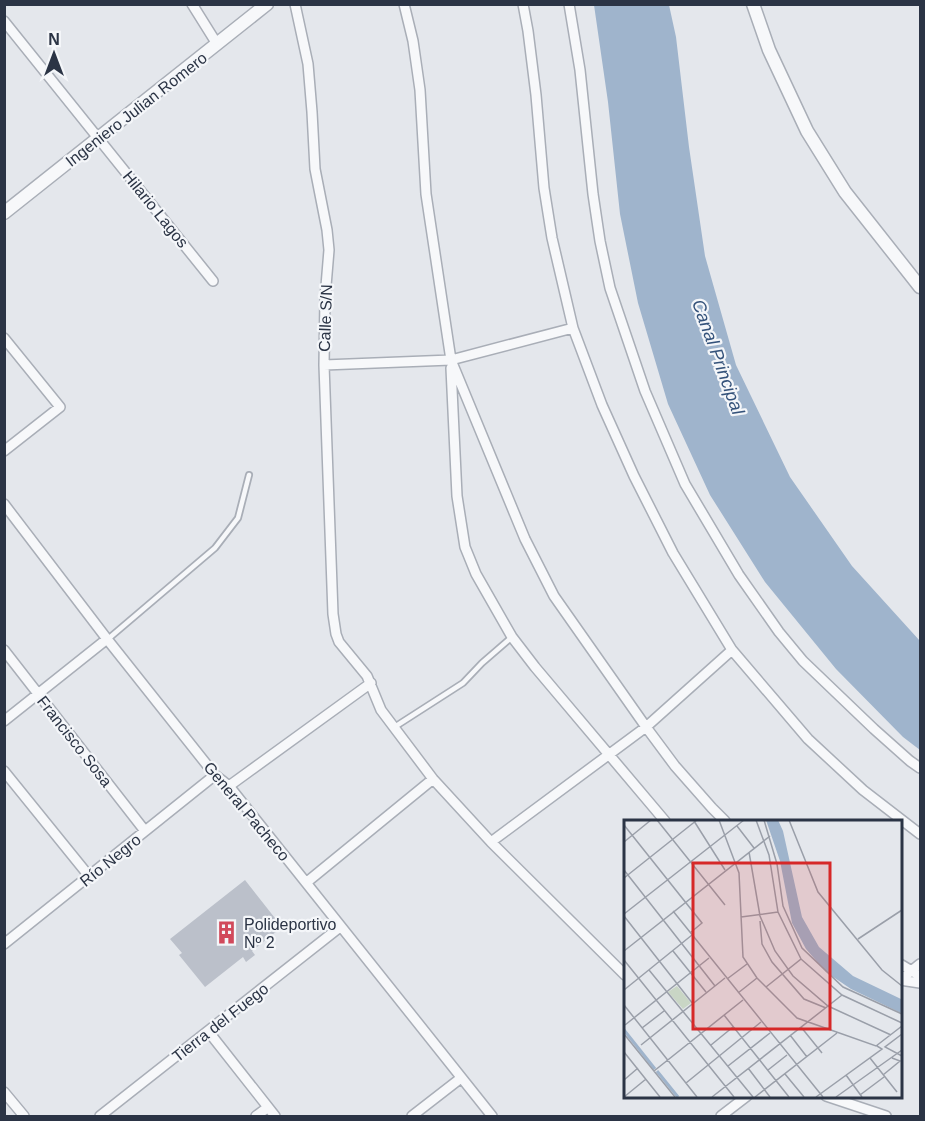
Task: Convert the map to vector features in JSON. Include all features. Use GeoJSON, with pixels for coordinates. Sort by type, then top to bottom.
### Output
{"type":"FeatureCollection","features":[{"type":"Feature","properties":{"kind":"street"},"geometry":{"type":"LineString","coordinates":[[192,4],[217,44]]}},
{"type":"Feature","properties":{"kind":"street","name":"Ingeniero Julian Romero"},"geometry":{"type":"LineString","coordinates":[[4,213],[267,4]]}},
{"type":"Feature","properties":{"kind":"street","name":"Calle S/N"},"geometry":{"type":"LineString","coordinates":[[295,4],[308,64],[315,169],[328,240],[324,364],[333,615],[339,642],[371,683]]}},
{"type":"Feature","properties":{"kind":"street"},"geometry":{"type":"LineString","coordinates":[[404,4],[413,41],[420,90],[426,194],[451,360],[457,496],[465,547],[476,574],[512,637],[663,820]]}},
{"type":"Feature","properties":{"kind":"street"},"geometry":{"type":"LineString","coordinates":[[523,4],[536,94],[544,188],[552,238],[573,328],[602,405],[634,476],[673,553],[732,650],[808,739],[863,790],[921,834]]}},
{"type":"Feature","properties":{"kind":"street"},"geometry":{"type":"LineString","coordinates":[[569,4],[580,70],[600,241],[610,288],[645,391],[685,484],[739,575],[779,632],[803,661],[874,729],[921,768]]}},
{"type":"Feature","properties":{"kind":"street"},"geometry":{"type":"LineString","coordinates":[[753,4],[769,50],[807,131],[845,192],[921,287]]}},
{"type":"Feature","properties":{"kind":"street","name":"Hilario Lagos"},"geometry":{"type":"LineString","coordinates":[[4,21],[213,281]]}},
{"type":"Feature","properties":{"kind":"street"},"geometry":{"type":"LineString","coordinates":[[324,364],[451,360],[573,328]]}},
{"type":"Feature","properties":{"kind":"street"},"geometry":{"type":"LineString","coordinates":[[4,338],[60,407],[4,451]]}},
{"type":"Feature","properties":{"kind":"street"},"geometry":{"type":"LineString","coordinates":[[451,360],[525,539],[554,596],[645,727],[675,766],[724,820]]}},
{"type":"Feature","properties":{"kind":"street","name":"General Pacheco"},"geometry":{"type":"LineString","coordinates":[[4,504],[215,775],[230,786],[492,1116]]}},
{"type":"Feature","properties":{"kind":"street"},"geometry":{"type":"LineString","coordinates":[[4,721],[107,639]]}},
{"type":"Feature","properties":{"kind":"street","name":"Francisco Sosa"},"geometry":{"type":"LineString","coordinates":[[4,650],[145,831]]}},
{"type":"Feature","properties":{"kind":"street"},"geometry":{"type":"LineString","coordinates":[[491,842],[609,756],[732,650]]}},
{"type":"Feature","properties":{"kind":"street"},"geometry":{"type":"LineString","coordinates":[[230,786],[371,683],[381,710],[433,779],[491,842],[624,974]]}},
{"type":"Feature","properties":{"kind":"street"},"geometry":{"type":"LineString","coordinates":[[4,771],[89,876]]}},
{"type":"Feature","properties":{"kind":"street","name":"Río Negro"},"geometry":{"type":"LineString","coordinates":[[4,944],[215,775]]}},
{"type":"Feature","properties":{"kind":"street"},"geometry":{"type":"LineString","coordinates":[[307,882],[433,779]]}},
{"type":"Feature","properties":{"kind":"street","name":"Tierra del Fuego"},"geometry":{"type":"LineString","coordinates":[[100,1116],[340,927]]}},
{"type":"Feature","properties":{"kind":"street"},"geometry":{"type":"LineString","coordinates":[[901,964],[916,973]]}},
{"type":"Feature","properties":{"kind":"street"},"geometry":{"type":"LineString","coordinates":[[901,980],[916,973],[921,964]]}},
{"type":"Feature","properties":{"kind":"street"},"geometry":{"type":"LineString","coordinates":[[901,980],[921,983]]}},
{"type":"Feature","properties":{"kind":"street"},"geometry":{"type":"LineString","coordinates":[[208,1031],[275,1116]]}},
{"type":"Feature","properties":{"kind":"street"},"geometry":{"type":"LineString","coordinates":[[412,1116],[461,1078]]}},
{"type":"Feature","properties":{"kind":"street"},"geometry":{"type":"LineString","coordinates":[[4,1092],[24,1116]]}},
{"type":"Feature","properties":{"kind":"street"},"geometry":{"type":"LineString","coordinates":[[727,1115],[745,1097]]}},
{"type":"Feature","properties":{"kind":"street"},"geometry":{"type":"LineString","coordinates":[[832,1097],[886,1116]]}},
{"type":"Feature","properties":{"kind":"street"},"geometry":{"type":"LineString","coordinates":[[256,1116],[267,1108]]}},
{"type":"Feature","properties":{"kind":"lane"},"geometry":{"type":"LineString","coordinates":[[107,639],[215,548],[238,518],[249,475]]}},
{"type":"Feature","properties":{"kind":"lane"},"geometry":{"type":"LineString","coordinates":[[393,728],[463,683],[512,637]]}},
{"type":"Feature","properties":{"kind":"water","name":"Canal Principal"},"geometry":{"type":"Polygon","coordinates":[[[594,5],[669,5],[676,37],[705,256],[736,365],[790,477],[852,566],[920,641],[920,750],[903,737],[836,669],[765,582],[710,495],[668,404],[638,303],[620,214],[608,102],[594,5]]]}},
{"type":"Feature","properties":{"kind":"building","name":"Polideportivo Nº 2"},"geometry":{"type":"Polygon","coordinates":[[[245,880],[282,927],[252,951],[255,955],[246,962],[243,957],[205,987],[179,955],[182,953],[170,939],[245,880]]]}},
{"type":"Feature","properties":{"kind":"place","name":"Polideportivo Nº 2"},"geometry":{"type":"Point","coordinates":[226,933]}}]}
